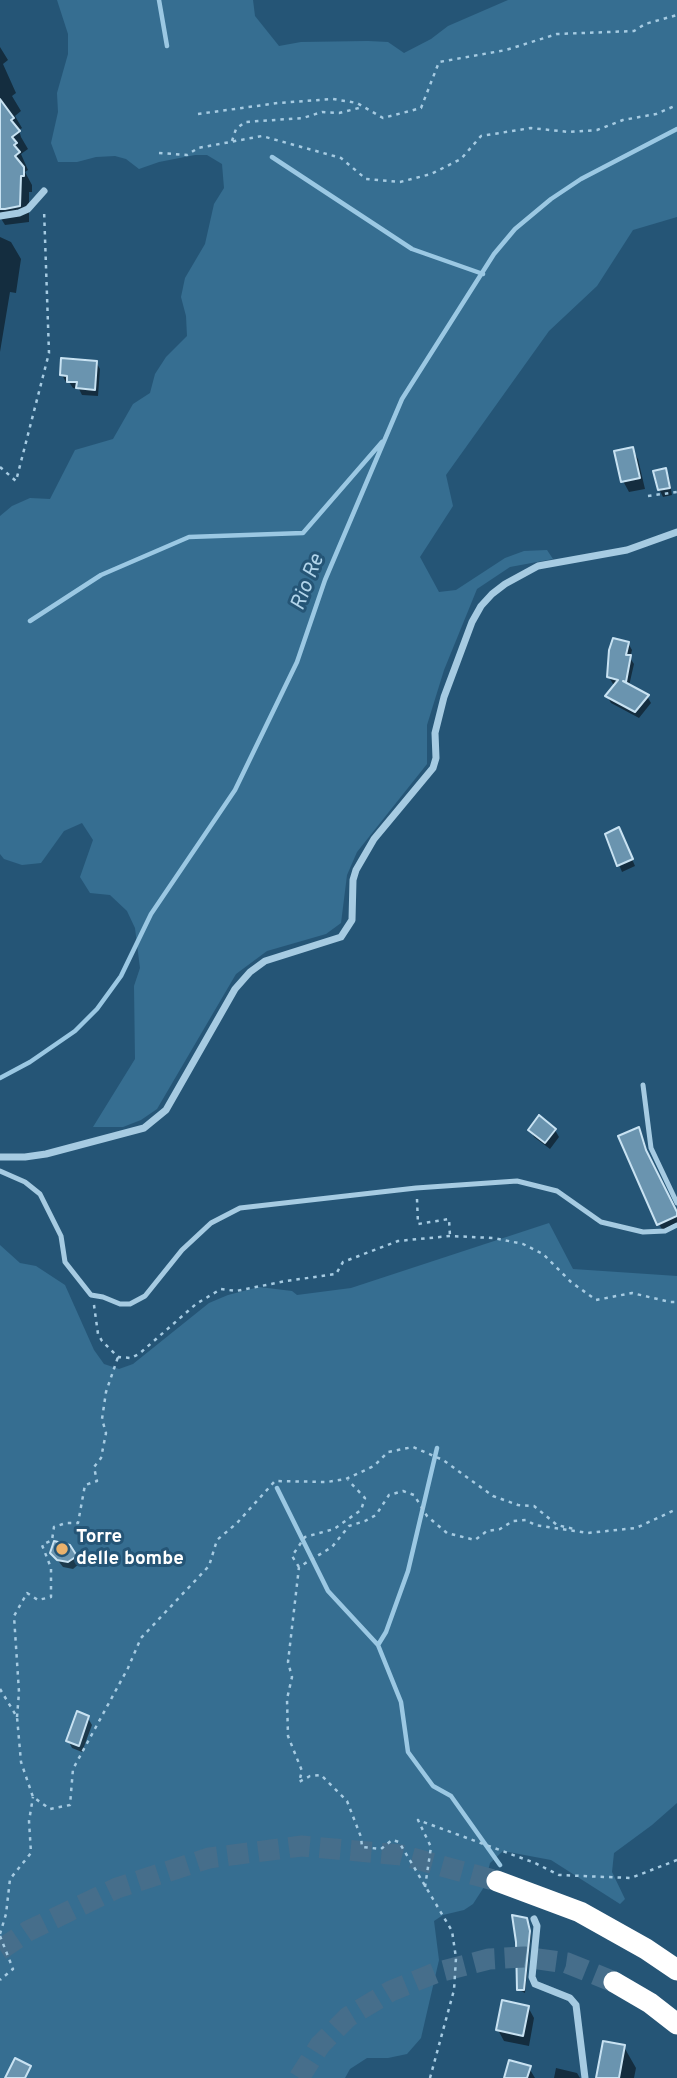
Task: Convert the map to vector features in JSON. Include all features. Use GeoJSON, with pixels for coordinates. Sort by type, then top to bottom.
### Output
{"type":"FeatureCollection","features":[{"type":"Feature","properties":{"kind":"highway"},"geometry":{"type":"LineString","coordinates":[[497,1881],[580,1912],[646,1949],[677,1970]]}},
{"type":"Feature","properties":{"kind":"highway"},"geometry":{"type":"LineString","coordinates":[[614,1982],[650,2003],[677,2024]]}},
{"type":"Feature","properties":{"kind":"street"},"geometry":{"type":"LineString","coordinates":[[0,216],[28,209],[44,191]]}},
{"type":"Feature","properties":{"kind":"street"},"geometry":{"type":"LineString","coordinates":[[0,1157],[46,1154],[144,1128],[166,1110],[235,989],[250,972],[265,961],[341,937],[349,929],[356,870],[374,839],[433,768],[436,758],[435,733],[444,697],[472,622],[492,594],[513,578],[538,566],[626,550],[677,532]]}},
{"type":"Feature","properties":{"kind":"street"},"geometry":{"type":"LineString","coordinates":[[534,1919],[537,1927],[532,1977],[535,1984],[570,1998],[576,2005],[585,2078]]}},
{"type":"Feature","properties":{"kind":"lane"},"geometry":{"type":"LineString","coordinates":[[643,1085],[651,1147],[677,1203]]}},
{"type":"Feature","properties":{"kind":"lane"},"geometry":{"type":"LineString","coordinates":[[0,1171],[14,1176],[40,1194],[61,1236],[65,1262],[92,1295],[120,1304],[138,1301],[150,1292],[182,1250],[211,1223],[240,1208],[416,1188],[517,1181],[557,1191],[601,1222],[643,1232],[665,1231],[677,1225]]}},
{"type":"Feature","properties":{"kind":"path"},"geometry":{"type":"LineString","coordinates":[[198,114],[333,99],[358,103],[383,118],[421,108],[439,62],[506,50],[557,34],[634,31],[645,24],[677,15]]}},
{"type":"Feature","properties":{"kind":"path"},"geometry":{"type":"LineString","coordinates":[[159,153],[187,155],[198,148],[262,136],[341,158],[366,179],[400,182],[432,174],[461,159],[481,136],[531,128],[569,132],[597,130],[623,120],[656,114],[677,105]]}},
{"type":"Feature","properties":{"kind":"path"},"geometry":{"type":"LineString","coordinates":[[232,141],[236,129],[245,122],[303,118],[322,112],[339,113],[350,108],[365,107]]}},
{"type":"Feature","properties":{"kind":"path"},"geometry":{"type":"LineString","coordinates":[[0,467],[16,481],[49,353],[44,191]]}},
{"type":"Feature","properties":{"kind":"path"},"geometry":{"type":"LineString","coordinates":[[648,496],[677,492]]}},
{"type":"Feature","properties":{"kind":"path"},"geometry":{"type":"LineString","coordinates":[[416,1188],[418,1224],[449,1219],[450,1236]]}},
{"type":"Feature","properties":{"kind":"path"},"geometry":{"type":"LineString","coordinates":[[92,1295],[98,1334],[118,1357],[131,1358],[196,1304],[221,1289],[236,1291],[286,1280],[336,1274],[343,1262],[398,1241],[450,1236],[494,1238],[523,1244],[542,1254],[570,1282],[596,1300],[632,1293],[670,1302],[677,1301]]}},
{"type":"Feature","properties":{"kind":"path"},"geometry":{"type":"LineString","coordinates":[[0,1980],[13,1969],[0,1935],[6,1914],[10,1880],[31,1853],[29,1821],[33,1797],[21,1762],[14,1616],[27,1593],[38,1600],[51,1597],[51,1568],[43,1545],[52,1540],[54,1527],[78,1523],[85,1485],[97,1480],[94,1467],[101,1458],[106,1433],[102,1419],[106,1392],[118,1357]]}},
{"type":"Feature","properties":{"kind":"path"},"geometry":{"type":"LineString","coordinates":[[33,1797],[50,1809],[70,1805],[73,1769],[128,1668],[141,1638],[209,1566],[217,1540],[237,1523],[275,1481],[327,1482],[346,1479],[374,1466],[388,1452],[412,1447],[443,1460],[493,1496],[518,1505],[534,1506],[557,1525],[588,1532]]}},
{"type":"Feature","properties":{"kind":"path"},"geometry":{"type":"LineString","coordinates":[[346,1479],[365,1498],[360,1510],[334,1529],[305,1537],[292,1556],[299,1567],[288,1662],[292,1676],[287,1699],[288,1736],[302,1771],[299,1782],[310,1776],[321,1775],[348,1801],[362,1847],[382,1849],[392,1840],[399,1842],[452,1931],[456,1958],[454,1990],[430,2078]]}},
{"type":"Feature","properties":{"kind":"path"},"geometry":{"type":"LineString","coordinates":[[299,1567],[332,1547],[349,1526],[376,1515],[389,1495],[403,1491],[414,1495],[426,1516],[447,1533],[475,1541],[487,1531],[500,1529],[513,1521],[526,1520],[535,1525],[588,1532],[636,1528],[677,1509]]}},
{"type":"Feature","properties":{"kind":"path"},"geometry":{"type":"LineString","coordinates":[[0,1689],[17,1717]]}},
{"type":"Feature","properties":{"kind":"path"},"geometry":{"type":"LineString","coordinates":[[425,1887],[431,1847],[418,1820],[535,1863],[559,1875],[631,1878],[677,1860]]}},
{"type":"Feature","properties":{"kind":"shaded area"},"geometry":{"type":"Polygon","coordinates":[[[57,0],[253,0],[255,16],[279,46],[301,42],[388,42],[404,53],[431,39],[448,26],[508,0],[677,0],[677,217],[633,230],[597,286],[549,331],[446,475],[453,506],[420,557],[439,592],[456,590],[505,558],[524,551],[547,550],[553,559],[510,567],[477,589],[444,670],[427,725],[427,764],[357,852],[347,875],[341,923],[326,934],[267,951],[236,974],[157,1109],[141,1120],[123,1127],[93,1127],[135,1059],[134,986],[140,968],[135,928],[127,911],[110,895],[90,893],[80,877],[93,840],[82,823],[64,831],[41,863],[22,865],[4,859],[0,854],[0,516],[12,506],[30,498],[50,499],[75,450],[113,439],[133,404],[150,393],[155,374],[166,357],[187,336],[181,297],[185,278],[205,244],[214,204],[224,188],[222,164],[207,155],[159,162],[139,169],[126,159],[115,156],[58,162],[51,143],[58,112],[57,93],[68,54],[68,34],[57,0]]]}},
{"type":"Feature","properties":{"kind":"shaded area"},"geometry":{"type":"Polygon","coordinates":[[[549,1223],[573,1269],[677,1276],[677,1803],[614,1853],[612,1872],[625,1899],[620,1904],[551,1860],[503,1851],[490,1863],[484,1887],[473,1904],[434,1921],[439,1960],[421,2038],[407,2054],[367,2058],[350,2069],[345,2078],[0,2078],[0,1245],[20,1263],[36,1266],[65,1285],[94,1350],[104,1364],[119,1369],[133,1364],[209,1303],[228,1295],[259,1287],[292,1291],[297,1295],[351,1288],[549,1223]]]}},
{"type":"Feature","properties":{"kind":"building"},"geometry":{"type":"Polygon","coordinates":[[[0,99],[20,131],[12,137],[20,152],[15,156],[24,167],[20,206],[5,209],[0,209],[0,99]]]}},
{"type":"Feature","properties":{"kind":"building"},"geometry":{"type":"Polygon","coordinates":[[[61,358],[97,361],[95,390],[76,388],[77,382],[67,382],[67,376],[60,375],[61,358]]]}},
{"type":"Feature","properties":{"kind":"building"},"geometry":{"type":"Polygon","coordinates":[[[633,447],[640,478],[621,482],[614,451],[633,447]]]}},
{"type":"Feature","properties":{"kind":"building"},"geometry":{"type":"Polygon","coordinates":[[[666,468],[670,488],[658,490],[653,471],[666,468]]]}},
{"type":"Feature","properties":{"kind":"building"},"geometry":{"type":"Polygon","coordinates":[[[613,638],[629,642],[626,655],[631,655],[626,682],[623,681],[649,695],[635,712],[605,696],[618,680],[607,677],[609,650],[613,638]]]}},
{"type":"Feature","properties":{"kind":"building"},"geometry":{"type":"Polygon","coordinates":[[[619,827],[633,859],[617,866],[605,834],[619,827]]]}},
{"type":"Feature","properties":{"kind":"building"},"geometry":{"type":"Polygon","coordinates":[[[539,1115],[556,1129],[545,1143],[528,1130],[539,1115]]]}},
{"type":"Feature","properties":{"kind":"building"},"geometry":{"type":"Polygon","coordinates":[[[639,1127],[646,1150],[677,1212],[677,1216],[657,1225],[618,1136],[639,1127]]]}},
{"type":"Feature","properties":{"kind":"building","name":"Torre delle bombe"},"geometry":{"type":"Polygon","coordinates":[[[54,1541],[70,1545],[77,1556],[68,1562],[57,1560],[50,1553],[54,1541]]]}},
{"type":"Feature","properties":{"kind":"building"},"geometry":{"type":"Polygon","coordinates":[[[77,1711],[89,1716],[79,1746],[66,1741],[77,1711]]]}},
{"type":"Feature","properties":{"kind":"building"},"geometry":{"type":"Polygon","coordinates":[[[512,1915],[527,1918],[530,1931],[524,1990],[517,1990],[516,1942],[512,1915]]]}},
{"type":"Feature","properties":{"kind":"building"},"geometry":{"type":"Polygon","coordinates":[[[502,2000],[529,2006],[523,2036],[496,2030],[502,2000]]]}},
{"type":"Feature","properties":{"kind":"building"},"geometry":{"type":"Polygon","coordinates":[[[603,2041],[625,2045],[619,2078],[596,2078],[603,2041]]]}},
{"type":"Feature","properties":{"kind":"building"},"geometry":{"type":"Polygon","coordinates":[[[15,2058],[31,2066],[25,2078],[5,2078],[15,2058]]]}},
{"type":"Feature","properties":{"kind":"building"},"geometry":{"type":"Polygon","coordinates":[[[509,2060],[531,2066],[527,2078],[504,2078],[509,2060]]]}},
{"type":"Feature","properties":{"kind":"waterway"},"geometry":{"type":"LineString","coordinates":[[159,0],[167,46]]}},
{"type":"Feature","properties":{"kind":"waterway","name":"Rio Re"},"geometry":{"type":"LineString","coordinates":[[0,1078],[30,1062],[75,1031],[97,1009],[121,976],[151,914],[235,790],[297,662],[325,580],[402,399],[494,254],[515,229],[551,199],[581,179],[677,129]]}},
{"type":"Feature","properties":{"kind":"waterway"},"geometry":{"type":"LineString","coordinates":[[272,157],[412,249],[483,274]]}},
{"type":"Feature","properties":{"kind":"waterway"},"geometry":{"type":"LineString","coordinates":[[30,621],[101,575],[189,537],[303,533],[382,442]]}},
{"type":"Feature","properties":{"kind":"waterway"},"geometry":{"type":"LineString","coordinates":[[437,1448],[408,1571],[386,1632],[378,1645],[401,1702],[408,1752],[433,1786],[451,1796],[500,1865]]}},
{"type":"Feature","properties":{"kind":"waterway"},"geometry":{"type":"LineString","coordinates":[[277,1488],[328,1591],[378,1645]]}},
{"type":"Feature","properties":{"kind":"tunnel"},"geometry":{"type":"LineString","coordinates":[[0,1950],[28,1931],[117,1888],[209,1858],[302,1846],[401,1855],[497,1881]]}},
{"type":"Feature","properties":{"kind":"tunnel"},"geometry":{"type":"LineString","coordinates":[[299,2078],[320,2045],[348,2017],[391,1991],[435,1973],[489,1959],[524,1957],[567,1963],[614,1982]]}},
{"type":"Feature","properties":{"kind":"place","name":"Torre delle bombe"},"geometry":{"type":"Point","coordinates":[62,1549]}}]}
